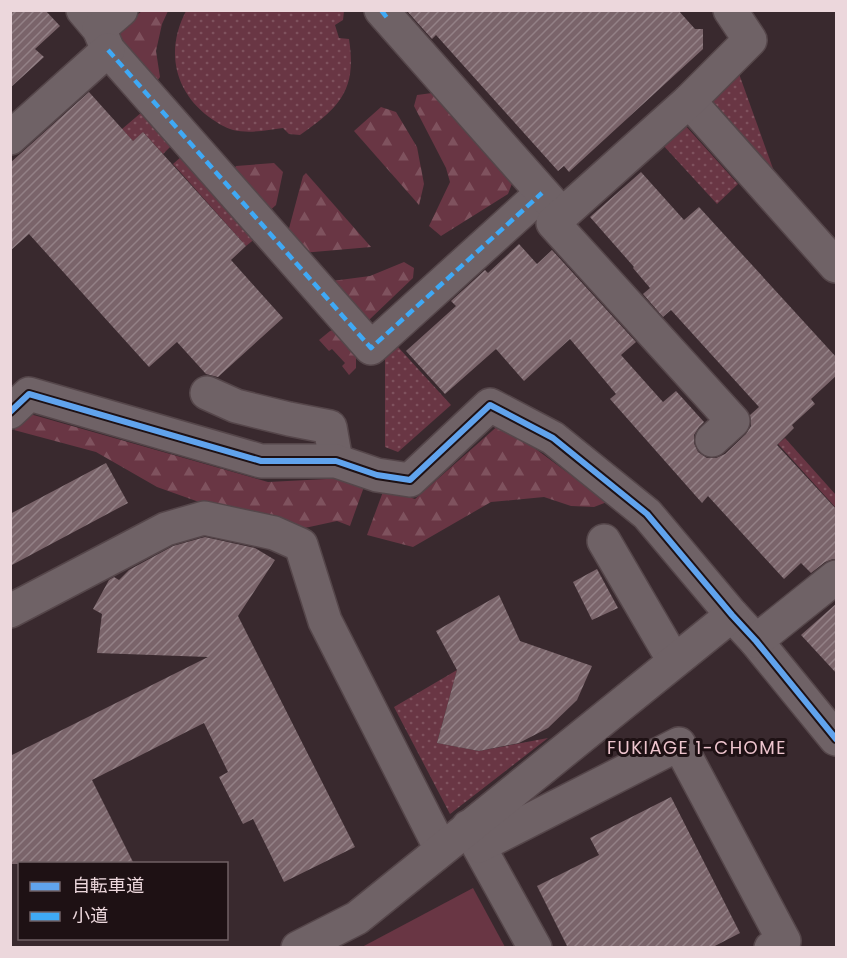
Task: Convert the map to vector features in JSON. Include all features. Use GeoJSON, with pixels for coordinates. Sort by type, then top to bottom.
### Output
{"type":"FeatureCollection","features":[{"type":"Feature","properties":{"kind":"street"},"geometry":{"type":"LineString","coordinates":[[10,138],[103,25],[371,348],[552,204],[688,101],[750,40],[730,10]]}},
{"type":"Feature","properties":{"kind":"street"},"geometry":{"type":"LineString","coordinates":[[385,15],[552,204],[553,223],[733,421],[712,440]]}},
{"type":"Feature","properties":{"kind":"street"},"geometry":{"type":"LineString","coordinates":[[688,101],[837,266]]}},
{"type":"Feature","properties":{"kind":"street"},"geometry":{"type":"LineString","coordinates":[[207,393],[236,406],[330,427],[336,461]]}},
{"type":"Feature","properties":{"kind":"street"},"geometry":{"type":"LineString","coordinates":[[10,412],[29,394],[261,461],[336,461],[376,475],[410,480],[490,405],[553,438],[647,514],[837,739]]}},
{"type":"Feature","properties":{"kind":"street"},"geometry":{"type":"LineString","coordinates":[[10,611],[166,529],[204,518],[274,533],[301,545],[325,621],[441,849]]}},
{"type":"Feature","properties":{"kind":"street"},"geometry":{"type":"LineString","coordinates":[[604,541],[674,661]]}},
{"type":"Feature","properties":{"kind":"street"},"geometry":{"type":"LineString","coordinates":[[756,641],[837,578]]}},
{"type":"Feature","properties":{"kind":"street"},"geometry":{"type":"LineString","coordinates":[[474,837],[674,661],[732,615]]}},
{"type":"Feature","properties":{"kind":"street"},"geometry":{"type":"LineString","coordinates":[[298,948],[357,918],[441,849],[474,837],[679,744],[784,941],[771,948]]}},
{"type":"Feature","properties":{"kind":"street"},"geometry":{"type":"LineString","coordinates":[[474,837],[535,948]]}},
{"type":"Feature","properties":{"kind":"green space"},"geometry":{"type":"Polygon","coordinates":[[[142,11],[168,11],[162,24],[156,51],[160,77],[153,87],[116,32],[142,11]]]}},
{"type":"Feature","properties":{"kind":"green space"},"geometry":{"type":"Polygon","coordinates":[[[186,11],[344,11],[343,20],[335,25],[339,38],[349,39],[351,57],[348,84],[335,106],[300,135],[289,134],[283,128],[246,132],[224,126],[209,117],[187,94],[176,68],[176,40],[186,11]]]}},
{"type":"Feature","properties":{"kind":"green space"},"geometry":{"type":"Polygon","coordinates":[[[738,71],[776,177],[706,99],[738,71]]]}},
{"type":"Feature","properties":{"kind":"green space"},"geometry":{"type":"Polygon","coordinates":[[[432,93],[513,181],[508,194],[441,236],[429,226],[450,182],[446,168],[414,106],[417,95],[432,93]]]}},
{"type":"Feature","properties":{"kind":"green space"},"geometry":{"type":"Polygon","coordinates":[[[381,107],[396,112],[417,147],[424,184],[419,205],[354,131],[381,107]]]}},
{"type":"Feature","properties":{"kind":"green space"},"geometry":{"type":"Polygon","coordinates":[[[142,112],[172,145],[163,154],[144,133],[133,141],[122,129],[142,112]]]}},
{"type":"Feature","properties":{"kind":"green space"},"geometry":{"type":"Polygon","coordinates":[[[684,124],[738,184],[717,204],[662,144],[684,124]]]}},
{"type":"Feature","properties":{"kind":"green space"},"geometry":{"type":"Polygon","coordinates":[[[182,156],[256,238],[246,246],[173,164],[182,156]]]}},
{"type":"Feature","properties":{"kind":"green space"},"geometry":{"type":"Polygon","coordinates":[[[274,163],[283,172],[276,205],[266,214],[231,174],[236,166],[274,163]]]}},
{"type":"Feature","properties":{"kind":"green space"},"geometry":{"type":"Polygon","coordinates":[[[306,173],[371,247],[302,253],[287,236],[303,176],[306,173]]]}},
{"type":"Feature","properties":{"kind":"green space"},"geometry":{"type":"Polygon","coordinates":[[[404,262],[414,268],[413,278],[369,320],[358,319],[332,281],[370,276],[404,262]]]}},
{"type":"Feature","properties":{"kind":"green space"},"geometry":{"type":"Polygon","coordinates":[[[336,329],[356,350],[356,368],[349,375],[342,366],[345,363],[332,349],[329,351],[319,340],[336,329]]]}},
{"type":"Feature","properties":{"kind":"green space"},"geometry":{"type":"Polygon","coordinates":[[[398,347],[451,405],[398,452],[385,447],[385,358],[398,347]]]}},
{"type":"Feature","properties":{"kind":"green space"},"geometry":{"type":"Polygon","coordinates":[[[30,414],[268,482],[346,478],[365,484],[350,526],[337,521],[300,529],[213,507],[157,487],[96,452],[14,430],[30,414]]]}},
{"type":"Feature","properties":{"kind":"green space"},"geometry":{"type":"Polygon","coordinates":[[[501,423],[607,502],[594,507],[571,506],[544,497],[491,502],[413,547],[367,535],[384,489],[415,499],[501,423]]]}},
{"type":"Feature","properties":{"kind":"green space"},"geometry":{"type":"Polygon","coordinates":[[[785,438],[836,495],[836,508],[778,444],[785,438]]]}},
{"type":"Feature","properties":{"kind":"green space"},"geometry":{"type":"Polygon","coordinates":[[[457,670],[437,743],[479,751],[548,738],[450,814],[394,707],[457,670]]]}},
{"type":"Feature","properties":{"kind":"green space"},"geometry":{"type":"Polygon","coordinates":[[[473,888],[505,947],[362,947],[473,888]]]}},
{"type":"Feature","properties":{"kind":"building"},"geometry":{"type":"Polygon","coordinates":[[[10,10],[45,10],[60,26],[35,49],[44,57],[10,88],[10,10]]]}},
{"type":"Feature","properties":{"kind":"building"},"geometry":{"type":"Polygon","coordinates":[[[406,10],[678,10],[695,29],[703,29],[703,49],[569,172],[564,166],[558,171],[436,35],[432,39],[406,10]]]}},
{"type":"Feature","properties":{"kind":"building"},"geometry":{"type":"Polygon","coordinates":[[[89,92],[133,141],[143,132],[246,246],[231,260],[283,318],[218,377],[206,374],[177,342],[149,367],[29,234],[10,251],[10,163],[89,92]]]}},
{"type":"Feature","properties":{"kind":"building"},"geometry":{"type":"Polygon","coordinates":[[[641,172],[684,220],[699,207],[837,358],[837,375],[811,399],[815,404],[792,425],[794,428],[777,445],[837,510],[837,559],[825,562],[811,573],[801,563],[784,579],[708,496],[702,503],[610,399],[616,394],[570,339],[524,381],[496,349],[445,394],[406,351],[456,306],[451,301],[485,270],[488,273],[519,244],[537,264],[552,250],[636,342],[621,355],[663,402],[676,391],[704,422],[694,435],[694,443],[698,452],[707,458],[716,458],[725,454],[746,434],[751,426],[750,415],[759,407],[671,310],[663,317],[643,294],[650,288],[590,217],[641,172]]]}},
{"type":"Feature","properties":{"kind":"building"},"geometry":{"type":"Polygon","coordinates":[[[106,463],[128,503],[10,566],[10,514],[106,463]]]}},
{"type":"Feature","properties":{"kind":"building"},"geometry":{"type":"Polygon","coordinates":[[[205,537],[255,548],[275,560],[238,616],[355,847],[284,882],[253,819],[243,824],[219,777],[228,772],[204,723],[92,780],[133,862],[18,862],[18,864],[10,864],[10,756],[208,657],[97,653],[102,614],[93,609],[109,580],[114,577],[119,580],[129,570],[173,546],[205,537]]]}},
{"type":"Feature","properties":{"kind":"building"},"geometry":{"type":"Polygon","coordinates":[[[597,569],[618,608],[592,620],[573,582],[597,569]]]}},
{"type":"Feature","properties":{"kind":"building"},"geometry":{"type":"Polygon","coordinates":[[[499,595],[520,641],[592,666],[577,700],[548,728],[519,743],[479,751],[437,743],[457,670],[436,631],[499,595]]]}},
{"type":"Feature","properties":{"kind":"building"},"geometry":{"type":"Polygon","coordinates":[[[837,603],[837,674],[801,635],[837,603]]]}},
{"type":"Feature","properties":{"kind":"building"},"geometry":{"type":"Polygon","coordinates":[[[671,797],[740,933],[711,948],[568,948],[537,886],[599,855],[590,838],[671,797]]]}},
{"type":"Feature","properties":{"kind":"marked path"},"geometry":{"type":"LineString","coordinates":[[381,10],[388,19]]}},
{"type":"Feature","properties":{"kind":"marked path"},"geometry":{"type":"LineString","coordinates":[[108,50],[371,348],[542,193]]}},
{"type":"Feature","properties":{"kind":"cycle path"},"geometry":{"type":"LineString","coordinates":[[10,412],[29,394],[261,461],[336,461],[377,475],[410,480],[490,405],[553,438],[647,514],[836,739]]}},
{"type":"Feature","properties":{"kind":"district","name":"FUKIAGE 1-CHOME"},"geometry":{"type":"Point","coordinates":[697,747]}}]}
